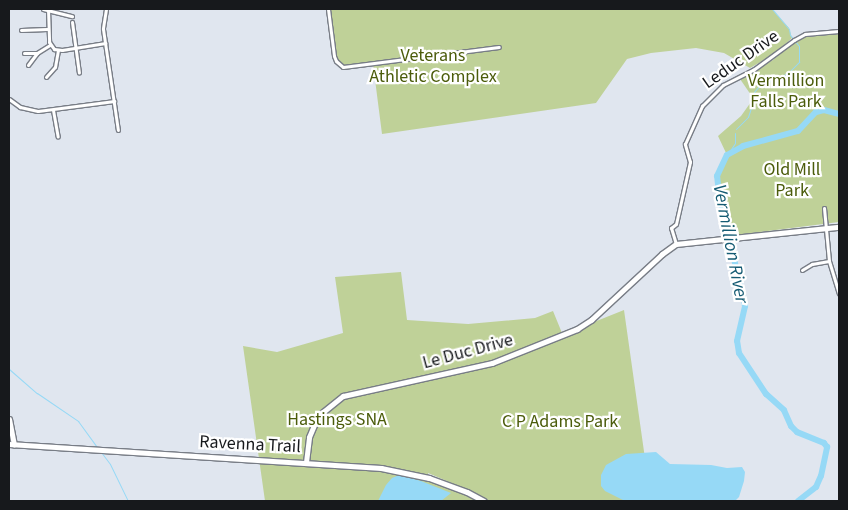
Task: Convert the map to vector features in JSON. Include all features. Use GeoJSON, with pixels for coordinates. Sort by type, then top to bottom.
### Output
{"type":"FeatureCollection","features":[{"type":"Feature","properties":{"kind":"street"},"geometry":{"type":"LineString","coordinates":[[43,9],[72,16]]}},
{"type":"Feature","properties":{"kind":"street"},"geometry":{"type":"LineString","coordinates":[[48,9],[47,28],[50,45],[58,50],[106,44]]}},
{"type":"Feature","properties":{"kind":"street"},"geometry":{"type":"LineString","coordinates":[[106,9],[103,18],[118,130]]}},
{"type":"Feature","properties":{"kind":"street"},"geometry":{"type":"LineString","coordinates":[[328,9],[334,56],[336,61],[343,67],[500,47]]}},
{"type":"Feature","properties":{"kind":"street"},"geometry":{"type":"LineString","coordinates":[[72,22],[79,73]]}},
{"type":"Feature","properties":{"kind":"street"},"geometry":{"type":"LineString","coordinates":[[21,30],[47,28]]}},
{"type":"Feature","properties":{"kind":"street","name":"Leduc Drive"},"geometry":{"type":"LineString","coordinates":[[676,244],[671,228],[676,224],[690,162],[685,144],[702,106],[723,85],[760,65],[804,34],[839,31]]}},
{"type":"Feature","properties":{"kind":"street"},"geometry":{"type":"LineString","coordinates":[[28,65],[37,53],[50,45]]}},
{"type":"Feature","properties":{"kind":"street"},"geometry":{"type":"LineString","coordinates":[[46,77],[55,67],[58,50]]}},
{"type":"Feature","properties":{"kind":"street"},"geometry":{"type":"LineString","coordinates":[[24,53],[37,53]]}},
{"type":"Feature","properties":{"kind":"street"},"geometry":{"type":"LineString","coordinates":[[9,99],[29,110],[54,110],[114,101]]}},
{"type":"Feature","properties":{"kind":"street"},"geometry":{"type":"LineString","coordinates":[[54,110],[58,138]]}},
{"type":"Feature","properties":{"kind":"street"},"geometry":{"type":"LineString","coordinates":[[824,208],[829,261],[839,293]]}},
{"type":"Feature","properties":{"kind":"street"},"geometry":{"type":"LineString","coordinates":[[676,244],[839,227]]}},
{"type":"Feature","properties":{"kind":"street","name":"Le Duc Drive"},"geometry":{"type":"LineString","coordinates":[[306,462],[309,437],[318,416],[343,396],[492,363],[577,329],[591,320],[662,254],[676,244]]}},
{"type":"Feature","properties":{"kind":"street"},"geometry":{"type":"LineString","coordinates":[[802,270],[812,264],[829,261]]}},
{"type":"Feature","properties":{"kind":"street"},"geometry":{"type":"LineString","coordinates":[[9,419],[11,445]]}},
{"type":"Feature","properties":{"kind":"street","name":"Ravenna Trail"},"geometry":{"type":"LineString","coordinates":[[11,445],[306,462],[409,472],[467,492],[484,501]]}},
{"type":"Feature","properties":{"kind":"green space","name":"Veterans Athletic Complex"},"geometry":{"type":"Polygon","coordinates":[[[328,9],[772,9],[789,28],[792,38],[773,55],[750,68],[724,53],[696,48],[651,53],[627,59],[596,103],[382,134],[373,64],[343,67],[336,61],[328,9]]]}},
{"type":"Feature","properties":{"kind":"green space"},"geometry":{"type":"Polygon","coordinates":[[[839,34],[839,222],[728,236],[717,176],[727,155],[718,136],[741,116],[751,102],[751,95],[740,79],[773,60],[789,46],[806,37],[839,34]]]}},
{"type":"Feature","properties":{"kind":"green space"},"geometry":{"type":"Polygon","coordinates":[[[401,272],[407,320],[468,324],[535,318],[553,311],[562,333],[479,368],[624,310],[651,501],[490,501],[428,473],[428,477],[482,501],[265,501],[243,346],[277,352],[343,333],[335,277],[401,272]]]}},
{"type":"Feature","properties":{"kind":"water"},"geometry":{"type":"Polygon","coordinates":[[[656,452],[670,464],[711,465],[727,468],[742,467],[745,472],[739,497],[735,501],[625,501],[605,491],[601,486],[601,475],[606,465],[626,454],[656,452]]]}},
{"type":"Feature","properties":{"kind":"water"},"geometry":{"type":"Polygon","coordinates":[[[399,475],[421,481],[451,493],[441,501],[378,501],[386,485],[392,478],[399,475]]]}},
{"type":"Feature","properties":{"kind":"waterway"},"geometry":{"type":"LineString","coordinates":[[736,129],[748,117],[754,92],[759,86],[788,73],[799,62],[799,46],[790,35],[789,29],[772,9]]}},
{"type":"Feature","properties":{"kind":"waterway","name":"Vermillion River"},"geometry":{"type":"LineString","coordinates":[[798,501],[816,487],[821,476],[827,447],[824,443],[797,432],[791,426],[784,410],[766,394],[739,353],[737,341],[745,306],[719,194],[717,176],[727,155],[743,146],[798,131],[816,112],[824,110],[839,114]]}},
{"type":"Feature","properties":{"kind":"waterway"},"geometry":{"type":"LineString","coordinates":[[727,155],[735,143],[735,133]]}},
{"type":"Feature","properties":{"kind":"waterway"},"geometry":{"type":"LineString","coordinates":[[9,369],[37,393],[78,421],[97,447]]}},
{"type":"Feature","properties":{"kind":"waterway"},"geometry":{"type":"LineString","coordinates":[[101,452],[110,464],[128,501]]}},
{"type":"Feature","properties":{"kind":"park label","name":"Vermillion Falls Park"},"geometry":{"type":"Point","coordinates":[786,92]}},
{"type":"Feature","properties":{"kind":"park label","name":"Old Mill Park"},"geometry":{"type":"Point","coordinates":[792,181]}},
{"type":"Feature","properties":{"kind":"park label","name":"Hastings SNA"},"geometry":{"type":"Point","coordinates":[337,420]}},
{"type":"Feature","properties":{"kind":"park label","name":"C P Adams Park"},"geometry":{"type":"Point","coordinates":[560,422]}}]}
